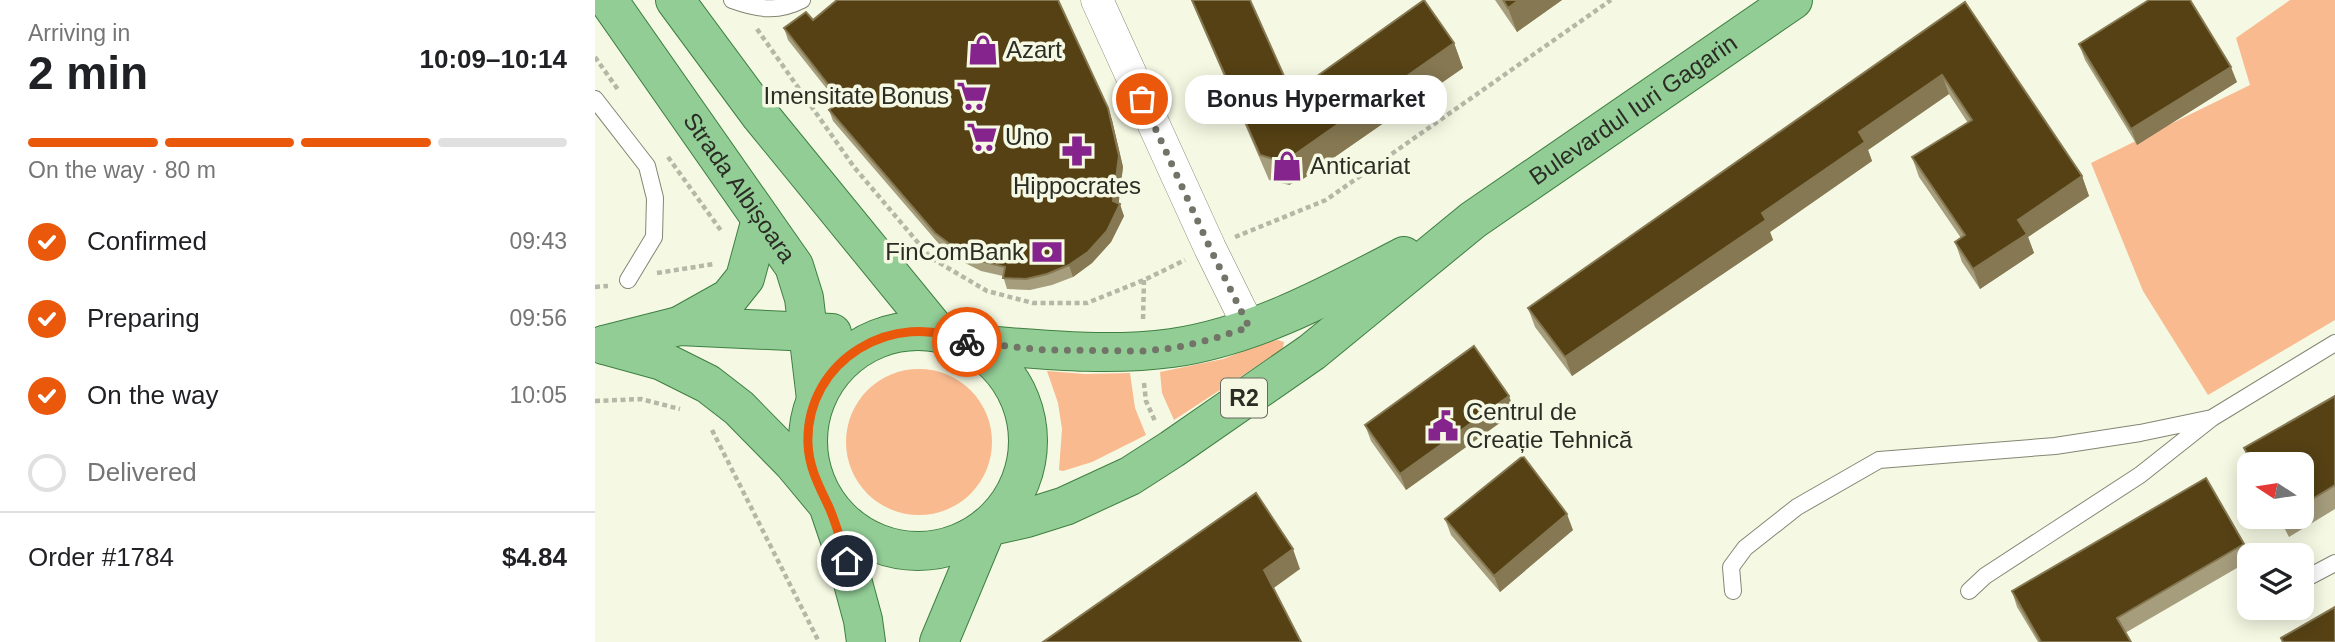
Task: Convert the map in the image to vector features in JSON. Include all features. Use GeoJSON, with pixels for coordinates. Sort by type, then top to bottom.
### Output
{"type":"FeatureCollection","features":[{"type":"Feature","properties":{"kind":"main road","name":"Strada Albișoara"},"geometry":{"type":"LineString","coordinates":[[608,0],[794,266],[804,298],[816,399]]}},
{"type":"Feature","properties":{"kind":"main road"},"geometry":{"type":"LineString","coordinates":[[675,0],[760,115],[954,338]]}},
{"type":"Feature","properties":{"kind":"main road","name":"Bulevardul Iuri Gagarin"},"geometry":{"type":"LineString","coordinates":[[987,527],[1065,506],[1130,476],[1312,352],[1473,220],[1793,0]]}},
{"type":"Feature","properties":{"kind":"main road"},"geometry":{"type":"LineString","coordinates":[[599,346],[679,326],[729,298],[745,278],[761,219]]}},
{"type":"Feature","properties":{"kind":"main road","name":"Bulevardul Iuri Gagarin"},"geometry":{"type":"LineString","coordinates":[[954,338],[1058,351],[1142,351],[1174,348],[1249,327],[1327,296],[1473,220]]}},
{"type":"Feature","properties":{"kind":"main road"},"geometry":{"type":"LineString","coordinates":[[599,346],[662,361],[708,384],[772,439],[843,522],[860,535],[879,544],[921,552],[962,543],[987,527],[1010,502],[1020,484],[1028,443],[1027,421],[1021,401],[999,366],[983,352],[954,338],[922,331],[890,335],[679,326]]}},
{"type":"Feature","properties":{"kind":"main road"},"geometry":{"type":"LineString","coordinates":[[866,642],[863,620],[847,561],[828,505],[817,486],[810,465],[808,442],[816,399],[827,379],[841,362],[859,348],[890,335]]}},
{"type":"Feature","properties":{"kind":"main road"},"geometry":{"type":"LineString","coordinates":[[939,642],[987,527]]}},
{"type":"Feature","properties":{"kind":"street"},"geometry":{"type":"LineString","coordinates":[[1097,0],[1249,327]]}},
{"type":"Feature","properties":{"kind":"lane"},"geometry":{"type":"LineString","coordinates":[[732,0],[769,10],[791,6],[802,0]]}},
{"type":"Feature","properties":{"kind":"lane"},"geometry":{"type":"LineString","coordinates":[[595,99],[647,166],[655,198],[654,237],[628,280]]}},
{"type":"Feature","properties":{"kind":"lane"},"geometry":{"type":"LineString","coordinates":[[1969,591],[1985,576],[2140,475],[2212,418],[2335,343]]}},
{"type":"Feature","properties":{"kind":"lane"},"geometry":{"type":"LineString","coordinates":[[1733,591],[1731,567],[1745,548],[1797,507],[1879,460],[2055,446],[2140,433],[2212,418]]}},
{"type":"Feature","properties":{"kind":"lane"},"geometry":{"type":"LineString","coordinates":[[2314,574],[2335,563]]}},
{"type":"Feature","properties":{"kind":"path"},"geometry":{"type":"LineString","coordinates":[[749,22],[758,29],[854,167],[931,258],[987,290],[1033,303],[1087,303],[1326,200],[1611,0]]}},
{"type":"Feature","properties":{"kind":"path"},"geometry":{"type":"LineString","coordinates":[[1142,327],[1144,280]]}},
{"type":"Feature","properties":{"kind":"path"},"geometry":{"type":"LineString","coordinates":[[1143,373],[1146,401],[1159,428]]}},
{"type":"Feature","properties":{"kind":"path"},"geometry":{"type":"LineString","coordinates":[[595,401],[641,399],[687,411]]}},
{"type":"Feature","properties":{"kind":"path"},"geometry":{"type":"LineString","coordinates":[[711,427],[819,642]]}},
{"type":"Feature","properties":{"kind":"shaded area"},"geometry":{"type":"Polygon","coordinates":[[[2290,0],[2335,0],[2335,320],[2208,395],[2143,291],[2091,163],[2250,85],[2236,38],[2290,0]]]}},
{"type":"Feature","properties":{"kind":"shaded area"},"geometry":{"type":"Polygon","coordinates":[[[1278,340],[1284,342],[1283,349],[1174,420],[1162,393],[1160,372],[1223,359],[1278,340]]]}},
{"type":"Feature","properties":{"kind":"shaded area"},"geometry":{"type":"Polygon","coordinates":[[[919,369],[947,375],[970,391],[986,414],[992,442],[986,470],[970,493],[947,509],[919,515],[891,509],[868,493],[852,470],[846,442],[852,414],[868,391],[891,375],[919,369]]]}},
{"type":"Feature","properties":{"kind":"shaded area"},"geometry":{"type":"Polygon","coordinates":[[[1047,371],[1130,373],[1135,408],[1146,435],[1092,462],[1059,470],[1062,429],[1058,403],[1047,371]]]}},
{"type":"Feature","properties":{"kind":"building","name":"Uno"},"geometry":{"type":"Polygon","coordinates":[[[837,0],[1058,0],[1108,108],[1119,156],[1113,201],[1120,204],[1107,231],[1088,252],[1069,265],[1047,274],[1026,279],[1003,278],[1005,267],[977,260],[935,233],[829,110],[841,101],[784,28],[806,12],[813,20],[837,0]]]}},
{"type":"Feature","properties":{"kind":"building"},"geometry":{"type":"Polygon","coordinates":[[[1192,0],[1250,0],[1292,94],[1424,0],[1454,43],[1294,155],[1293,153],[1280,161],[1260,155],[1192,0]]]}},
{"type":"Feature","properties":{"kind":"building"},"geometry":{"type":"Polygon","coordinates":[[[1503,0],[1519,0],[1508,8],[1503,0]]]}},
{"type":"Feature","properties":{"kind":"building"},"geometry":{"type":"Polygon","coordinates":[[[2149,0],[2190,0],[2231,67],[2131,129],[2079,44],[2149,0]]]}},
{"type":"Feature","properties":{"kind":"building"},"geometry":{"type":"Polygon","coordinates":[[[1965,2],[2082,176],[2018,220],[2027,234],[1973,269],[1955,242],[1965,235],[1912,157],[1972,120],[1942,75],[1859,132],[1865,142],[1762,213],[1766,220],[1565,357],[1528,308],[1965,2]]]}},
{"type":"Feature","properties":{"kind":"building","name":"Centrul de Creație Tehnică"},"geometry":{"type":"Polygon","coordinates":[[[1474,346],[1509,396],[1400,474],[1365,425],[1474,346]]]}},
{"type":"Feature","properties":{"kind":"building"},"geometry":{"type":"Polygon","coordinates":[[[2335,396],[2335,485],[2314,498],[2314,452],[2246,452],[2244,448],[2335,396]]]}},
{"type":"Feature","properties":{"kind":"building"},"geometry":{"type":"Polygon","coordinates":[[[1523,456],[1567,514],[1494,576],[1445,519],[1523,456]]]}},
{"type":"Feature","properties":{"kind":"building"},"geometry":{"type":"Polygon","coordinates":[[[2206,478],[2243,543],[2237,543],[2237,548],[2117,618],[2131,642],[2041,642],[2012,591],[2206,478]]]}},
{"type":"Feature","properties":{"kind":"building"},"geometry":{"type":"Polygon","coordinates":[[[1256,493],[1293,549],[1264,570],[1301,642],[1043,642],[1256,493]]]}},
{"type":"Feature","properties":{"kind":"building"},"geometry":{"type":"Polygon","coordinates":[[[2335,607],[2335,642],[2283,642],[2281,638],[2335,607]]]}},
{"type":"Feature","properties":{"kind":"way so far"},"geometry":{"type":"LineString","coordinates":[[967,342],[1045,350],[1142,351],[1174,348],[1249,327],[1142,99]]}},
{"type":"Feature","properties":{"kind":"place","name":"Azart"},"geometry":{"type":"Point","coordinates":[983,50]}},
{"type":"Feature","properties":{"kind":"place","name":"Imensitate Bonus"},"geometry":{"type":"Point","coordinates":[972,96]}},
{"type":"Feature","properties":{"kind":"place","name":"Bonus Hypermarket"},"geometry":{"type":"Point","coordinates":[1142,99]}},
{"type":"Feature","properties":{"kind":"place","name":"Uno"},"geometry":{"type":"Point","coordinates":[982,137]}},
{"type":"Feature","properties":{"kind":"place","name":"Hippocrates"},"geometry":{"type":"Point","coordinates":[1077,151]}},
{"type":"Feature","properties":{"kind":"place","name":"Anticariat"},"geometry":{"type":"Point","coordinates":[1287,166]}},
{"type":"Feature","properties":{"kind":"place","name":"FinComBank"},"geometry":{"type":"Point","coordinates":[1047,252]}},
{"type":"Feature","properties":{"kind":"place","name":"Centrul de Creație Tehnică"},"geometry":{"type":"Point","coordinates":[1443,426]}},
{"type":"Feature","properties":{"kind":"route"},"geometry":{"type":"LineString","coordinates":[[847,561],[828,505],[817,486],[810,465],[810,420],[816,399],[841,362],[878,338],[900,332],[922,331],[944,334],[967,342]]}}]}
